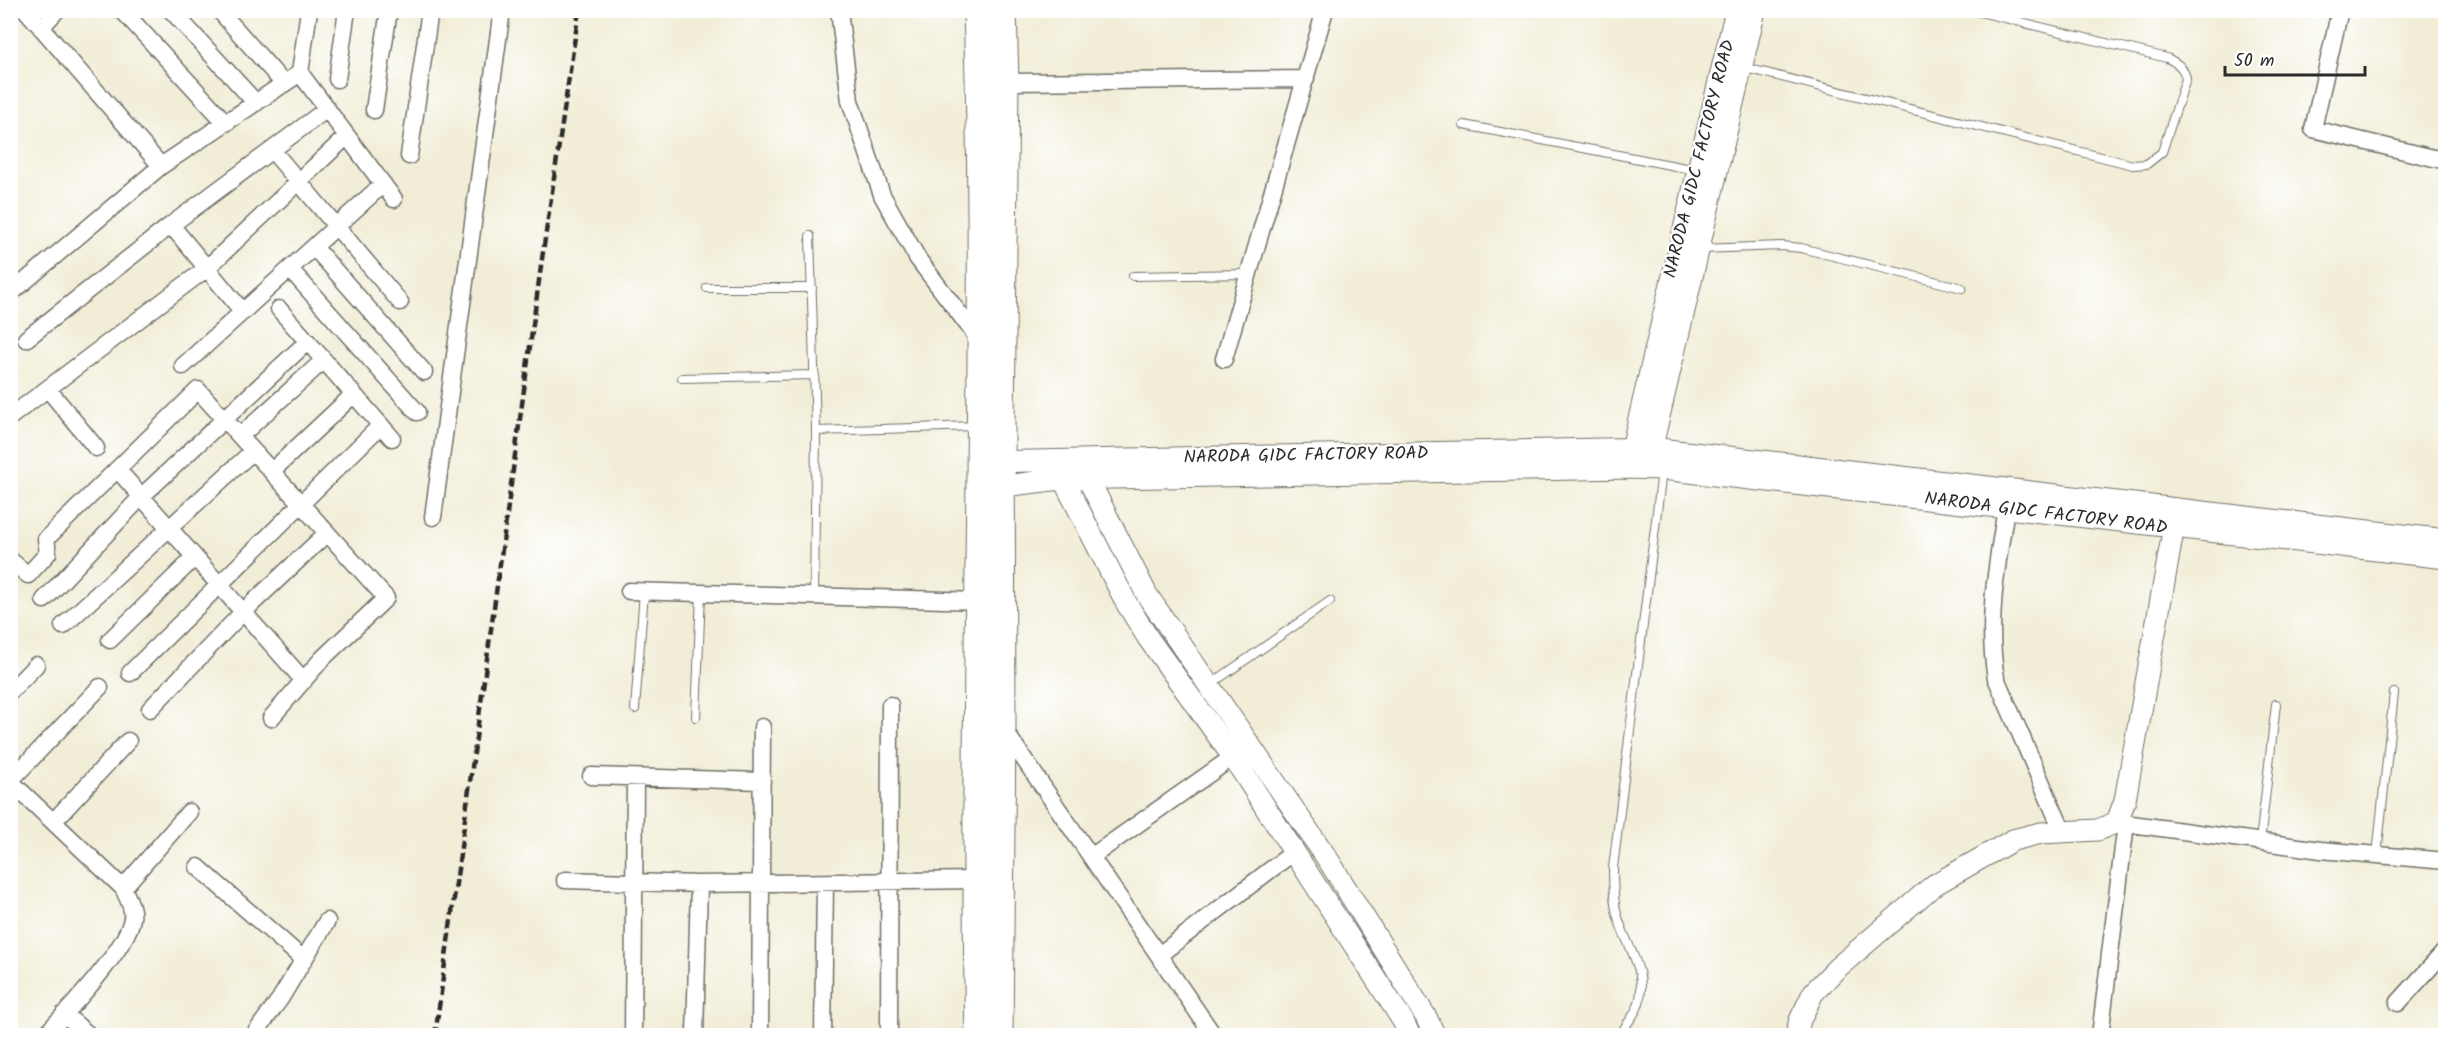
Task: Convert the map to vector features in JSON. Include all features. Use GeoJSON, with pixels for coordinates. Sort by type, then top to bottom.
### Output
{"type":"FeatureCollection","features":[{"type":"Feature","properties":{"kind":"main road"},"geometry":{"type":"LineString","coordinates":[[977,10],[981,342],[991,425]]}},
{"type":"Feature","properties":{"kind":"main road"},"geometry":{"type":"LineString","coordinates":[[999,1035],[1002,727],[991,475],[991,425],[1005,82],[1003,10]]}},
{"type":"Feature","properties":{"kind":"main road"},"geometry":{"type":"LineString","coordinates":[[979,1035],[975,880],[979,601],[991,475]]}},
{"type":"Feature","properties":{"kind":"street"},"geometry":{"type":"LineString","coordinates":[[26,10],[161,166]]}},
{"type":"Feature","properties":{"kind":"street"},"geometry":{"type":"LineString","coordinates":[[41,28],[57,10]]}},
{"type":"Feature","properties":{"kind":"street"},"geometry":{"type":"LineString","coordinates":[[122,10],[226,123]]}},
{"type":"Feature","properties":{"kind":"street"},"geometry":{"type":"LineString","coordinates":[[171,10],[256,103]]}},
{"type":"Feature","properties":{"kind":"street"},"geometry":{"type":"LineString","coordinates":[[219,10],[284,84]]}},
{"type":"Feature","properties":{"kind":"street"},"geometry":{"type":"LineString","coordinates":[[309,10],[300,73],[394,199]]}},
{"type":"Feature","properties":{"kind":"street"},"geometry":{"type":"LineString","coordinates":[[336,79],[347,10]]}},
{"type":"Feature","properties":{"kind":"street"},"geometry":{"type":"LineString","coordinates":[[374,110],[389,10]]}},
{"type":"Feature","properties":{"kind":"street"},"geometry":{"type":"LineString","coordinates":[[409,156],[430,10]]}},
{"type":"Feature","properties":{"kind":"street"},"geometry":{"type":"LineString","coordinates":[[433,517],[472,245],[502,10]]}},
{"type":"Feature","properties":{"kind":"street"},"geometry":{"type":"LineString","coordinates":[[839,10],[850,101],[882,195],[918,259],[981,342]]}},
{"type":"Feature","properties":{"kind":"street"},"geometry":{"type":"LineString","coordinates":[[1224,359],[1325,10]]}},
{"type":"Feature","properties":{"kind":"street","name":"NARODA GIDC FACTORY ROAD"},"geometry":{"type":"LineString","coordinates":[[1644,460],[1697,170],[1736,10]]}},
{"type":"Feature","properties":{"kind":"street","name":"NARODA GIDC FACTORY ROAD"},"geometry":{"type":"LineString","coordinates":[[1644,460],[1755,10]]}},
{"type":"Feature","properties":{"kind":"street"},"geometry":{"type":"LineString","coordinates":[[2340,10],[2313,129],[2445,161]]}},
{"type":"Feature","properties":{"kind":"street"},"geometry":{"type":"LineString","coordinates":[[10,294],[161,166],[300,73]]}},
{"type":"Feature","properties":{"kind":"street"},"geometry":{"type":"LineString","coordinates":[[1005,82],[1306,79]]}},
{"type":"Feature","properties":{"kind":"street"},"geometry":{"type":"LineString","coordinates":[[26,339],[171,225],[327,109]]}},
{"type":"Feature","properties":{"kind":"street"},"geometry":{"type":"LineString","coordinates":[[10,417],[207,268],[347,136]]}},
{"type":"Feature","properties":{"kind":"street"},"geometry":{"type":"LineString","coordinates":[[272,150],[400,302]]}},
{"type":"Feature","properties":{"kind":"street"},"geometry":{"type":"LineString","coordinates":[[183,366],[383,184]]}},
{"type":"Feature","properties":{"kind":"street"},"geometry":{"type":"LineString","coordinates":[[171,225],[243,312]]}},
{"type":"Feature","properties":{"kind":"street"},"geometry":{"type":"LineString","coordinates":[[314,247],[424,372]]}},
{"type":"Feature","properties":{"kind":"street"},"geometry":{"type":"LineString","coordinates":[[290,269],[417,412]]}},
{"type":"Feature","properties":{"kind":"street"},"geometry":{"type":"LineString","coordinates":[[130,673],[301,504],[387,432],[279,309]]}},
{"type":"Feature","properties":{"kind":"street"},"geometry":{"type":"LineString","coordinates":[[44,600],[141,497],[224,417],[307,342]]}},
{"type":"Feature","properties":{"kind":"street"},"geometry":{"type":"LineString","coordinates":[[240,436],[324,360]]}},
{"type":"Feature","properties":{"kind":"street"},"geometry":{"type":"LineString","coordinates":[[48,388],[96,448]]}},
{"type":"Feature","properties":{"kind":"street"},"geometry":{"type":"LineString","coordinates":[[10,560],[28,575],[48,553],[46,539],[198,390],[386,598],[322,659],[272,717]]}},
{"type":"Feature","properties":{"kind":"street"},"geometry":{"type":"LineString","coordinates":[[272,471],[354,394]]}},
{"type":"Feature","properties":{"kind":"street"},"geometry":{"type":"LineString","coordinates":[[63,626],[253,451]]}},
{"type":"Feature","properties":{"kind":"street","name":"NARODA GIDC FACTORY ROAD"},"geometry":{"type":"LineString","coordinates":[[1644,460],[2006,509],[2138,522],[2176,518],[2445,558]]}},
{"type":"Feature","properties":{"kind":"street","name":"NARODA GIDC FACTORY ROAD"},"geometry":{"type":"LineString","coordinates":[[991,475],[1058,470],[1644,460],[2176,518],[2445,540]]}},
{"type":"Feature","properties":{"kind":"street"},"geometry":{"type":"LineString","coordinates":[[117,469],[304,681]]}},
{"type":"Feature","properties":{"kind":"street"},"geometry":{"type":"LineString","coordinates":[[1058,470],[1126,603],[1295,851],[1404,1021],[1410,1035]]}},
{"type":"Feature","properties":{"kind":"street"},"geometry":{"type":"LineString","coordinates":[[1084,470],[1147,595],[1329,861],[1435,1035]]}},
{"type":"Feature","properties":{"kind":"street"},"geometry":{"type":"LineString","coordinates":[[2006,509],[1992,624],[1992,656],[1996,678],[2063,831]]}},
{"type":"Feature","properties":{"kind":"street"},"geometry":{"type":"LineString","coordinates":[[2100,1035],[2122,823],[2176,518]]}},
{"type":"Feature","properties":{"kind":"street"},"geometry":{"type":"LineString","coordinates":[[150,709],[243,612],[327,532]]}},
{"type":"Feature","properties":{"kind":"street"},"geometry":{"type":"LineString","coordinates":[[110,640],[194,558]]}},
{"type":"Feature","properties":{"kind":"street"},"geometry":{"type":"LineString","coordinates":[[636,592],[979,601]]}},
{"type":"Feature","properties":{"kind":"street"},"geometry":{"type":"LineString","coordinates":[[10,692],[36,665]]}},
{"type":"Feature","properties":{"kind":"street"},"geometry":{"type":"LineString","coordinates":[[44,1035],[124,942],[130,931],[133,916],[131,905],[123,888],[10,781],[100,687]]}},
{"type":"Feature","properties":{"kind":"street"},"geometry":{"type":"LineString","coordinates":[[889,1035],[890,705]]}},
{"type":"Feature","properties":{"kind":"street"},"geometry":{"type":"LineString","coordinates":[[760,1035],[762,727]]}},
{"type":"Feature","properties":{"kind":"street"},"geometry":{"type":"LineString","coordinates":[[1002,727],[1214,1035]]}},
{"type":"Feature","properties":{"kind":"street"},"geometry":{"type":"LineString","coordinates":[[54,821],[128,741]]}},
{"type":"Feature","properties":{"kind":"street"},"geometry":{"type":"LineString","coordinates":[[1091,857],[1233,757]]}},
{"type":"Feature","properties":{"kind":"street"},"geometry":{"type":"LineString","coordinates":[[591,776],[762,781]]}},
{"type":"Feature","properties":{"kind":"street"},"geometry":{"type":"LineString","coordinates":[[633,1035],[634,778]]}},
{"type":"Feature","properties":{"kind":"street"},"geometry":{"type":"LineString","coordinates":[[123,888],[189,812]]}},
{"type":"Feature","properties":{"kind":"street"},"geometry":{"type":"LineString","coordinates":[[1796,1035],[1800,1020],[1813,993],[1836,969],[1934,885],[2013,840],[2041,833],[2098,830],[2122,823],[2321,850],[2445,861]]}},
{"type":"Feature","properties":{"kind":"street"},"geometry":{"type":"LineString","coordinates":[[1159,956],[1295,851]]}},
{"type":"Feature","properties":{"kind":"street"},"geometry":{"type":"LineString","coordinates":[[198,867],[303,960]]}},
{"type":"Feature","properties":{"kind":"street"},"geometry":{"type":"LineString","coordinates":[[565,880],[699,884],[975,880]]}},
{"type":"Feature","properties":{"kind":"street"},"geometry":{"type":"LineString","coordinates":[[823,1035],[825,883]]}},
{"type":"Feature","properties":{"kind":"street"},"geometry":{"type":"LineString","coordinates":[[695,1035],[699,884]]}},
{"type":"Feature","properties":{"kind":"street"},"geometry":{"type":"LineString","coordinates":[[253,1035],[280,999],[327,921]]}},
{"type":"Feature","properties":{"kind":"street"},"geometry":{"type":"LineString","coordinates":[[2397,1003],[2445,950]]}},
{"type":"Feature","properties":{"kind":"street"},"geometry":{"type":"LineString","coordinates":[[64,1014],[90,1035]]}},
{"type":"Feature","properties":{"kind":"lane"},"geometry":{"type":"LineString","coordinates":[[1741,67],[2133,165],[2147,164],[2162,152],[2186,79],[2181,66],[2167,58],[1972,10]]}},
{"type":"Feature","properties":{"kind":"lane"},"geometry":{"type":"LineString","coordinates":[[1464,125],[1697,170]]}},
{"type":"Feature","properties":{"kind":"lane"},"geometry":{"type":"LineString","coordinates":[[810,236],[816,431],[814,596]]}},
{"type":"Feature","properties":{"kind":"lane"},"geometry":{"type":"LineString","coordinates":[[1697,249],[1782,246],[1801,248],[1962,288]]}},
{"type":"Feature","properties":{"kind":"lane"},"geometry":{"type":"LineString","coordinates":[[1133,276],[1249,274]]}},
{"type":"Feature","properties":{"kind":"lane"},"geometry":{"type":"LineString","coordinates":[[706,288],[812,288]]}},
{"type":"Feature","properties":{"kind":"lane"},"geometry":{"type":"LineString","coordinates":[[682,378],[814,375]]}},
{"type":"Feature","properties":{"kind":"lane"},"geometry":{"type":"LineString","coordinates":[[816,431],[991,425]]}},
{"type":"Feature","properties":{"kind":"lane"},"geometry":{"type":"LineString","coordinates":[[1620,1035],[1639,1007],[1642,981],[1617,914],[1613,895],[1613,868],[1644,460]]}},
{"type":"Feature","properties":{"kind":"lane"},"geometry":{"type":"LineString","coordinates":[[635,709],[636,592]]}},
{"type":"Feature","properties":{"kind":"lane"},"geometry":{"type":"LineString","coordinates":[[696,717],[701,593]]}},
{"type":"Feature","properties":{"kind":"lane"},"geometry":{"type":"LineString","coordinates":[[1208,686],[1330,601]]}},
{"type":"Feature","properties":{"kind":"lane"},"geometry":{"type":"LineString","coordinates":[[2377,855],[2394,693]]}},
{"type":"Feature","properties":{"kind":"lane"},"geometry":{"type":"LineString","coordinates":[[2260,842],[2276,704]]}},
{"type":"Feature","properties":{"kind":"railway"},"geometry":{"type":"LineString","coordinates":[[435,1036],[542,259],[579,10]]}}]}
